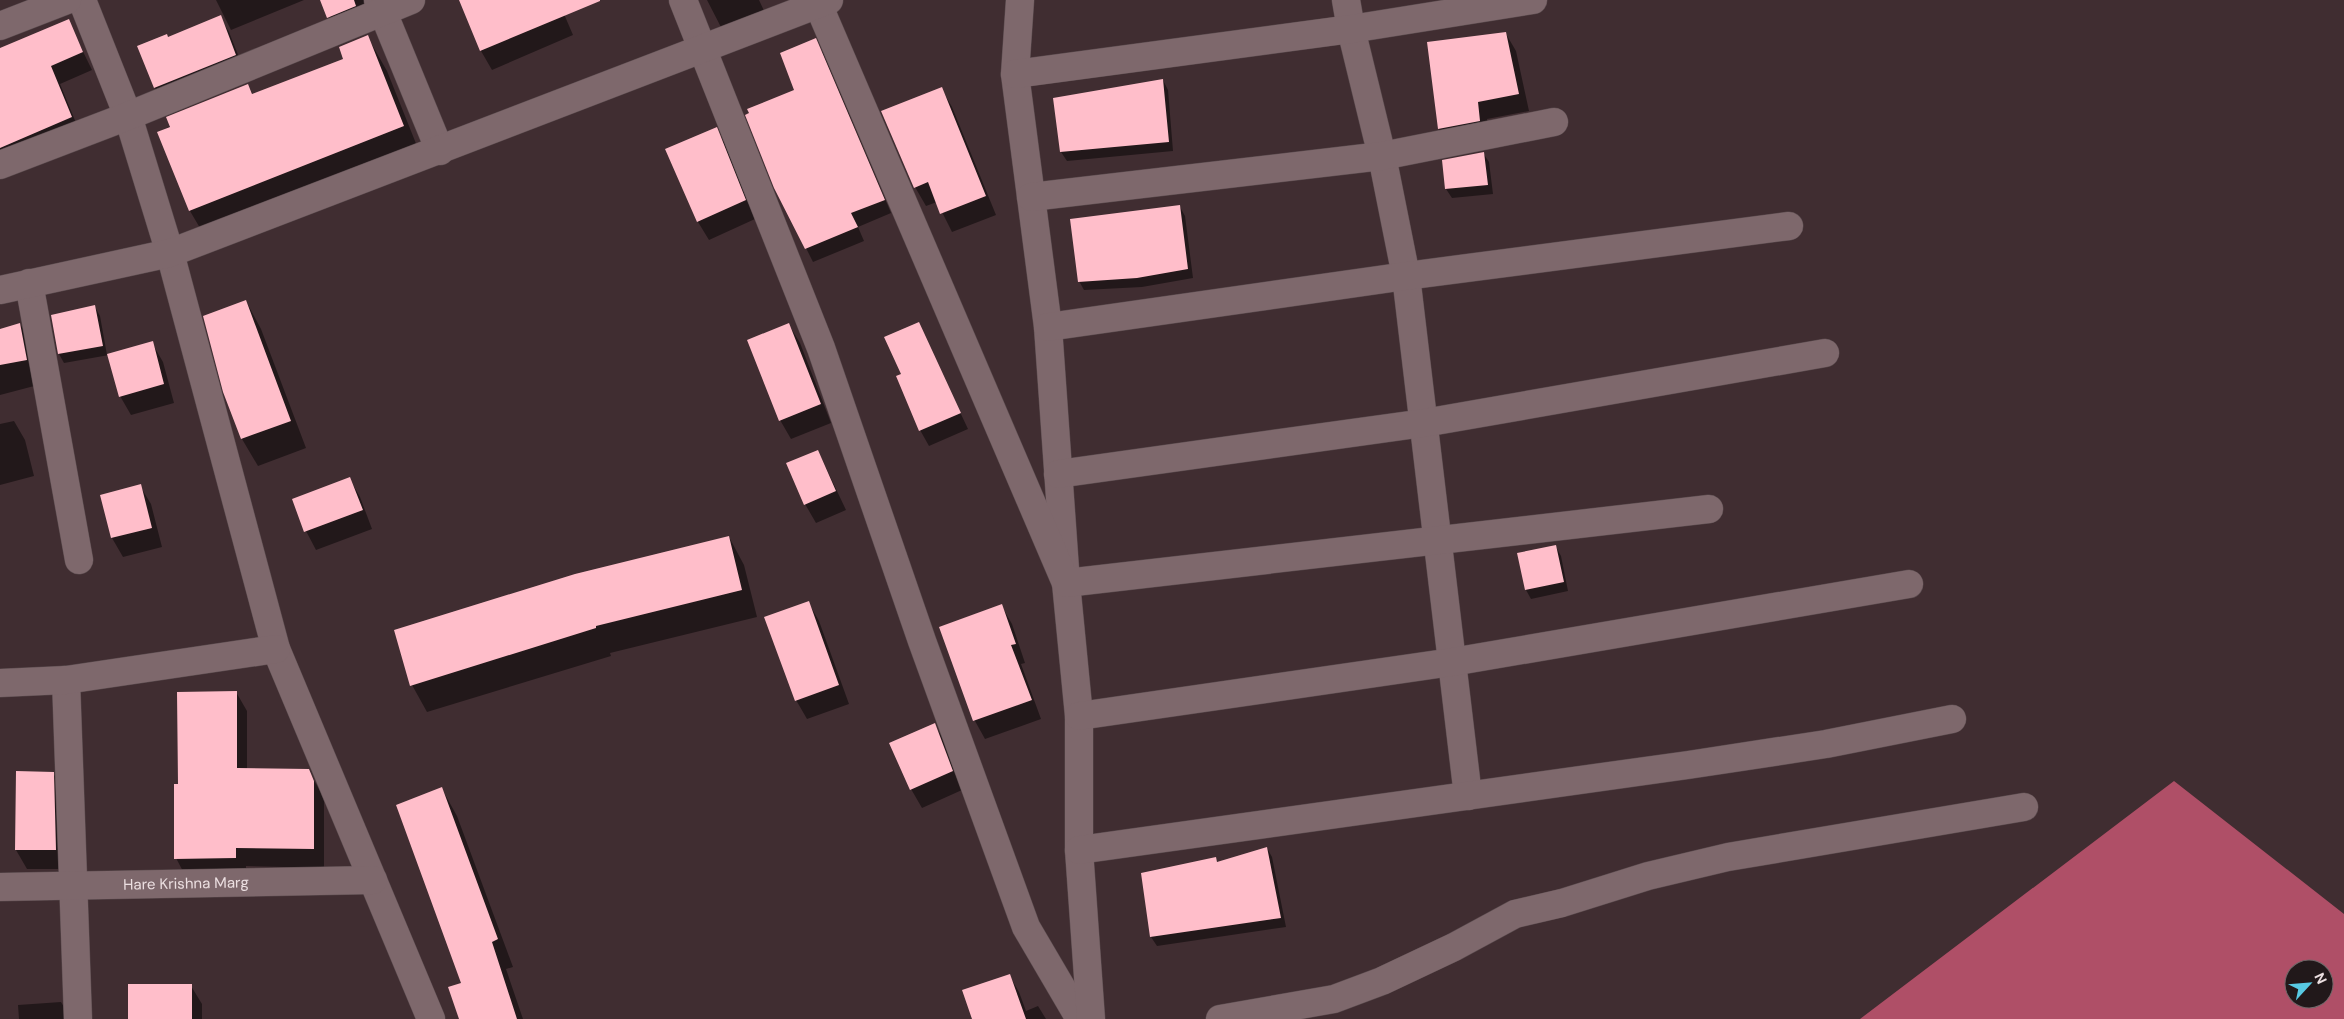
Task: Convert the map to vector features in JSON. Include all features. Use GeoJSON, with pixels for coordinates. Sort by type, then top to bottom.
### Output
{"type":"FeatureCollection","features":[{"type":"Feature","properties":{"kind":"street"},"geometry":{"type":"LineString","coordinates":[[0,26],[67,0]]}},
{"type":"Feature","properties":{"kind":"street"},"geometry":{"type":"LineString","coordinates":[[82,0],[128,116],[170,253],[276,649],[431,1019]]}},
{"type":"Feature","properties":{"kind":"street"},"geometry":{"type":"LineString","coordinates":[[0,165],[128,116],[380,5],[411,0]]}},
{"type":"Feature","properties":{"kind":"street"},"geometry":{"type":"LineString","coordinates":[[683,0],[701,50],[821,348],[922,641],[1026,927],[1080,1019]]}},
{"type":"Feature","properties":{"kind":"street"},"geometry":{"type":"LineString","coordinates":[[1020,0],[1015,74],[1048,327],[1066,583],[1079,716],[1079,850],[1091,1019]]}},
{"type":"Feature","properties":{"kind":"street"},"geometry":{"type":"LineString","coordinates":[[1346,0],[1351,29],[1382,156],[1406,276],[1468,796]]}},
{"type":"Feature","properties":{"kind":"street"},"geometry":{"type":"LineString","coordinates":[[1015,74],[1351,29],[1533,0]]}},
{"type":"Feature","properties":{"kind":"street"},"geometry":{"type":"LineString","coordinates":[[0,290],[170,253],[440,151],[823,2],[1066,583]]}},
{"type":"Feature","properties":{"kind":"street"},"geometry":{"type":"LineString","coordinates":[[380,5],[440,151]]}},
{"type":"Feature","properties":{"kind":"street"},"geometry":{"type":"LineString","coordinates":[[1031,197],[1382,156],[1554,122]]}},
{"type":"Feature","properties":{"kind":"street"},"geometry":{"type":"LineString","coordinates":[[1048,327],[1406,276],[1789,226]]}},
{"type":"Feature","properties":{"kind":"street"},"geometry":{"type":"LineString","coordinates":[[30,283],[79,560]]}},
{"type":"Feature","properties":{"kind":"street"},"geometry":{"type":"LineString","coordinates":[[1058,474],[1424,423],[1825,353]]}},
{"type":"Feature","properties":{"kind":"street"},"geometry":{"type":"LineString","coordinates":[[1066,583],[1709,509]]}},
{"type":"Feature","properties":{"kind":"street"},"geometry":{"type":"LineString","coordinates":[[1079,716],[1452,662],[1909,584]]}},
{"type":"Feature","properties":{"kind":"street"},"geometry":{"type":"LineString","coordinates":[[0,683],[66,680],[276,649]]}},
{"type":"Feature","properties":{"kind":"street"},"geometry":{"type":"LineString","coordinates":[[66,680],[78,1019]]}},
{"type":"Feature","properties":{"kind":"street"},"geometry":{"type":"LineString","coordinates":[[1079,850],[1826,744],[1952,719]]}},
{"type":"Feature","properties":{"kind":"street"},"geometry":{"type":"LineString","coordinates":[[1220,1019],[1322,1010],[1334,999],[1382,980],[1454,947],[1515,914],[1648,876],[1728,857],[2024,807]]}},
{"type":"Feature","properties":{"kind":"street","name":"Hare Krishna Marg"},"geometry":{"type":"LineString","coordinates":[[0,887],[373,880]]}},
{"type":"Feature","properties":{"kind":"shaded area"},"geometry":{"type":"Polygon","coordinates":[[[2174,781],[2344,914],[2344,1019],[1860,1019],[2174,781]]]}},
{"type":"Feature","properties":{"kind":"building"},"geometry":{"type":"Polygon","coordinates":[[[320,0],[354,0],[356,6],[327,18],[320,0]]]}},
{"type":"Feature","properties":{"kind":"building"},"geometry":{"type":"Polygon","coordinates":[[[459,0],[600,0],[600,1],[480,51],[459,0]]]}},
{"type":"Feature","properties":{"kind":"building"},"geometry":{"type":"Polygon","coordinates":[[[221,15],[236,55],[154,88],[137,46],[167,34],[168,37],[221,15]]]}},
{"type":"Feature","properties":{"kind":"building"},"geometry":{"type":"Polygon","coordinates":[[[69,19],[83,52],[51,66],[72,117],[0,148],[0,48],[69,19]]]}},
{"type":"Feature","properties":{"kind":"building"},"geometry":{"type":"Polygon","coordinates":[[[1506,32],[1519,94],[1478,102],[1480,121],[1438,129],[1427,42],[1506,32]]]}},
{"type":"Feature","properties":{"kind":"building"},"geometry":{"type":"Polygon","coordinates":[[[368,35],[404,126],[189,211],[157,132],[170,127],[166,117],[248,84],[252,94],[343,59],[339,47],[368,35]]]}},
{"type":"Feature","properties":{"kind":"building"},"geometry":{"type":"Polygon","coordinates":[[[816,38],[885,200],[851,213],[858,227],[805,249],[774,188],[745,115],[749,113],[747,109],[794,90],[780,53],[816,38]]]}},
{"type":"Feature","properties":{"kind":"building"},"geometry":{"type":"Polygon","coordinates":[[[1163,79],[1169,142],[1060,152],[1053,98],[1163,79]]]}},
{"type":"Feature","properties":{"kind":"building"},"geometry":{"type":"Polygon","coordinates":[[[942,87],[986,196],[940,214],[928,182],[914,188],[881,111],[942,87]]]}},
{"type":"Feature","properties":{"kind":"building"},"geometry":{"type":"Polygon","coordinates":[[[717,127],[746,200],[697,222],[665,149],[717,127]]]}},
{"type":"Feature","properties":{"kind":"building"},"geometry":{"type":"Polygon","coordinates":[[[1484,152],[1488,185],[1445,189],[1442,160],[1484,152]]]}},
{"type":"Feature","properties":{"kind":"building"},"geometry":{"type":"Polygon","coordinates":[[[1180,205],[1188,269],[1137,278],[1078,282],[1070,219],[1180,205]]]}},
{"type":"Feature","properties":{"kind":"building"},"geometry":{"type":"Polygon","coordinates":[[[246,300],[291,421],[241,439],[223,392],[203,316],[246,300]]]}},
{"type":"Feature","properties":{"kind":"building"},"geometry":{"type":"Polygon","coordinates":[[[95,305],[103,346],[58,354],[51,315],[95,305]]]}},
{"type":"Feature","properties":{"kind":"building"},"geometry":{"type":"Polygon","coordinates":[[[919,322],[961,413],[919,431],[896,376],[901,374],[884,337],[919,322]]]}},
{"type":"Feature","properties":{"kind":"building"},"geometry":{"type":"Polygon","coordinates":[[[20,323],[27,360],[0,365],[0,329],[20,323]]]}},
{"type":"Feature","properties":{"kind":"building"},"geometry":{"type":"Polygon","coordinates":[[[789,323],[821,404],[779,421],[747,340],[789,323]]]}},
{"type":"Feature","properties":{"kind":"building"},"geometry":{"type":"Polygon","coordinates":[[[153,341],[164,384],[119,397],[107,354],[153,341]]]}},
{"type":"Feature","properties":{"kind":"building"},"geometry":{"type":"Polygon","coordinates":[[[818,450],[836,491],[804,505],[786,463],[818,450]]]}},
{"type":"Feature","properties":{"kind":"building"},"geometry":{"type":"Polygon","coordinates":[[[350,477],[363,510],[304,532],[292,499],[350,477]]]}},
{"type":"Feature","properties":{"kind":"building"},"geometry":{"type":"Polygon","coordinates":[[[141,484],[152,528],[111,538],[100,495],[141,484]]]}},
{"type":"Feature","properties":{"kind":"building"},"geometry":{"type":"Polygon","coordinates":[[[729,536],[742,590],[596,626],[596,628],[410,686],[394,630],[575,574],[729,536]]]}},
{"type":"Feature","properties":{"kind":"building"},"geometry":{"type":"Polygon","coordinates":[[[1556,545],[1564,582],[1525,590],[1517,553],[1556,545]]]}},
{"type":"Feature","properties":{"kind":"building"},"geometry":{"type":"Polygon","coordinates":[[[809,601],[839,685],[795,701],[764,617],[809,601]]]}},
{"type":"Feature","properties":{"kind":"building"},"geometry":{"type":"Polygon","coordinates":[[[1002,604],[1016,644],[1011,645],[1032,700],[973,721],[939,627],[1002,604]]]}},
{"type":"Feature","properties":{"kind":"building"},"geometry":{"type":"Polygon","coordinates":[[[237,691],[237,768],[309,769],[314,781],[314,849],[236,848],[236,858],[174,859],[174,784],[178,784],[177,692],[237,691]]]}},
{"type":"Feature","properties":{"kind":"building"},"geometry":{"type":"Polygon","coordinates":[[[935,723],[953,771],[910,790],[889,743],[935,723]]]}},
{"type":"Feature","properties":{"kind":"building"},"geometry":{"type":"Polygon","coordinates":[[[16,771],[54,772],[56,850],[15,850],[16,771]]]}},
{"type":"Feature","properties":{"kind":"building"},"geometry":{"type":"Polygon","coordinates":[[[442,787],[498,939],[492,942],[517,1019],[459,1019],[448,987],[461,983],[396,805],[442,787]]]}},
{"type":"Feature","properties":{"kind":"building"},"geometry":{"type":"Polygon","coordinates":[[[1267,847],[1281,918],[1150,937],[1141,873],[1216,857],[1217,862],[1267,847]]]}},
{"type":"Feature","properties":{"kind":"building"},"geometry":{"type":"Polygon","coordinates":[[[1010,974],[1026,1019],[972,1019],[962,990],[1010,974]]]}},
{"type":"Feature","properties":{"kind":"building"},"geometry":{"type":"Polygon","coordinates":[[[128,984],[192,984],[192,1019],[128,1019],[128,984]]]}}]}
